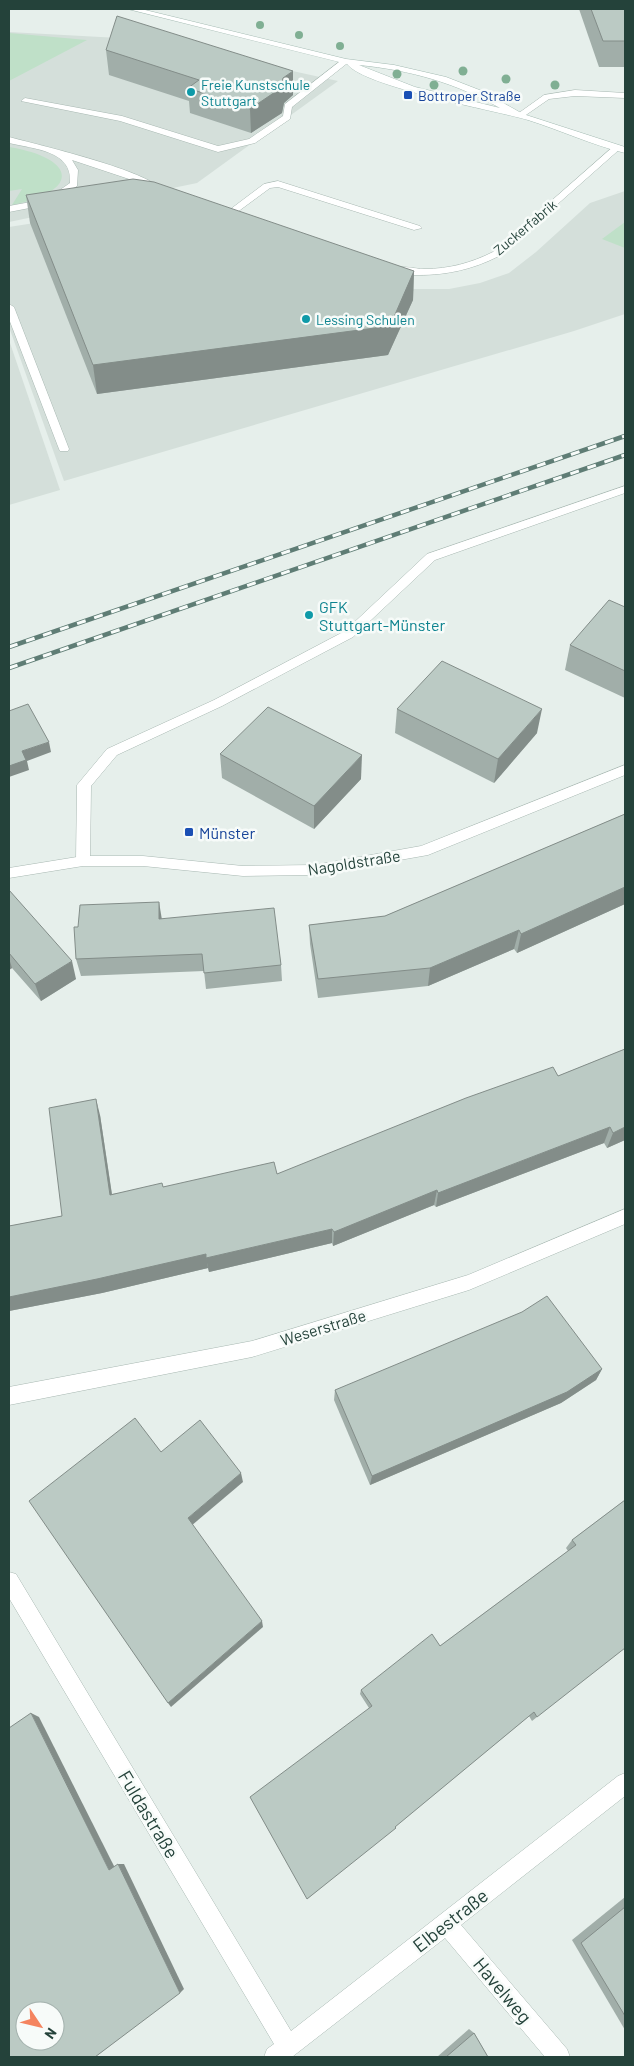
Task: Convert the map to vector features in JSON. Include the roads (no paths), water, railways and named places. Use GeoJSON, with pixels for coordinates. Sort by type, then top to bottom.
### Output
{"type":"FeatureCollection","features":[{"type":"Feature","properties":{"kind":"street"},"geometry":{"type":"LineString","coordinates":[[132,9],[346,61],[380,64],[459,84],[520,115]]}},
{"type":"Feature","properties":{"kind":"street"},"geometry":{"type":"LineString","coordinates":[[25,101],[122,119],[218,149],[252,140],[287,117],[288,106],[346,61]]}},
{"type":"Feature","properties":{"kind":"street"},"geometry":{"type":"LineString","coordinates":[[346,61],[368,74],[413,89],[520,115],[621,149]]}},
{"type":"Feature","properties":{"kind":"street"},"geometry":{"type":"LineString","coordinates":[[520,115],[547,97],[575,93],[625,96]]}},
{"type":"Feature","properties":{"kind":"street"},"geometry":{"type":"LineString","coordinates":[[9,140],[61,153],[144,181],[164,192],[142,193]]}},
{"type":"Feature","properties":{"kind":"street","name":"Zuckerfabrik"},"geometry":{"type":"LineString","coordinates":[[381,266],[413,273],[442,272],[480,263],[496,254],[621,149]]}},
{"type":"Feature","properties":{"kind":"street"},"geometry":{"type":"LineString","coordinates":[[47,202],[74,184],[76,173],[72,165],[61,153]]}},
{"type":"Feature","properties":{"kind":"street"},"geometry":{"type":"LineString","coordinates":[[218,210],[234,216],[267,186],[278,184],[417,228]]}},
{"type":"Feature","properties":{"kind":"street"},"geometry":{"type":"LineString","coordinates":[[9,208],[66,200]]}},
{"type":"Feature","properties":{"kind":"street"},"geometry":{"type":"LineString","coordinates":[[9,307],[64,449]]}},
{"type":"Feature","properties":{"kind":"street"},"geometry":{"type":"LineString","coordinates":[[83,861],[84,785],[112,752],[218,703],[349,634],[431,557],[625,489]]}},
{"type":"Feature","properties":{"kind":"street","name":"Nagoldstraße"},"geometry":{"type":"LineString","coordinates":[[9,873],[83,861],[143,861],[243,871],[315,870],[423,851],[625,770]]}},
{"type":"Feature","properties":{"kind":"street","name":"Weserstraße"},"geometry":{"type":"LineString","coordinates":[[9,1396],[252,1349],[469,1282],[625,1216]]}},
{"type":"Feature","properties":{"kind":"street","name":"Fuldastraße"},"geometry":{"type":"LineString","coordinates":[[9,1581],[282,2052]]}},
{"type":"Feature","properties":{"kind":"street","name":"Elbestraße"},"geometry":{"type":"LineString","coordinates":[[282,2052],[625,1783]]}},
{"type":"Feature","properties":{"kind":"street","name":"Havelweg"},"geometry":{"type":"LineString","coordinates":[[446,1923],[559,2057]]}},
{"type":"Feature","properties":{"kind":"railway"},"geometry":{"type":"LineString","coordinates":[[9,647],[625,436]]}},
{"type":"Feature","properties":{"kind":"railway"},"geometry":{"type":"LineString","coordinates":[[9,668],[625,455]]}},
{"type":"Feature","properties":{"kind":"place","name":"Freie Kunstschule Stuttgart"},"geometry":{"type":"Point","coordinates":[191,92]}},
{"type":"Feature","properties":{"kind":"place","name":"Bottroper Straße"},"geometry":{"type":"Point","coordinates":[408,95]}},
{"type":"Feature","properties":{"kind":"place","name":"Lessing Schulen"},"geometry":{"type":"Point","coordinates":[306,319]}},
{"type":"Feature","properties":{"kind":"place","name":"GFK Stuttgart-Münster"},"geometry":{"type":"Point","coordinates":[309,615]}},
{"type":"Feature","properties":{"kind":"place","name":"Münster"},"geometry":{"type":"Point","coordinates":[189,832]}}]}
